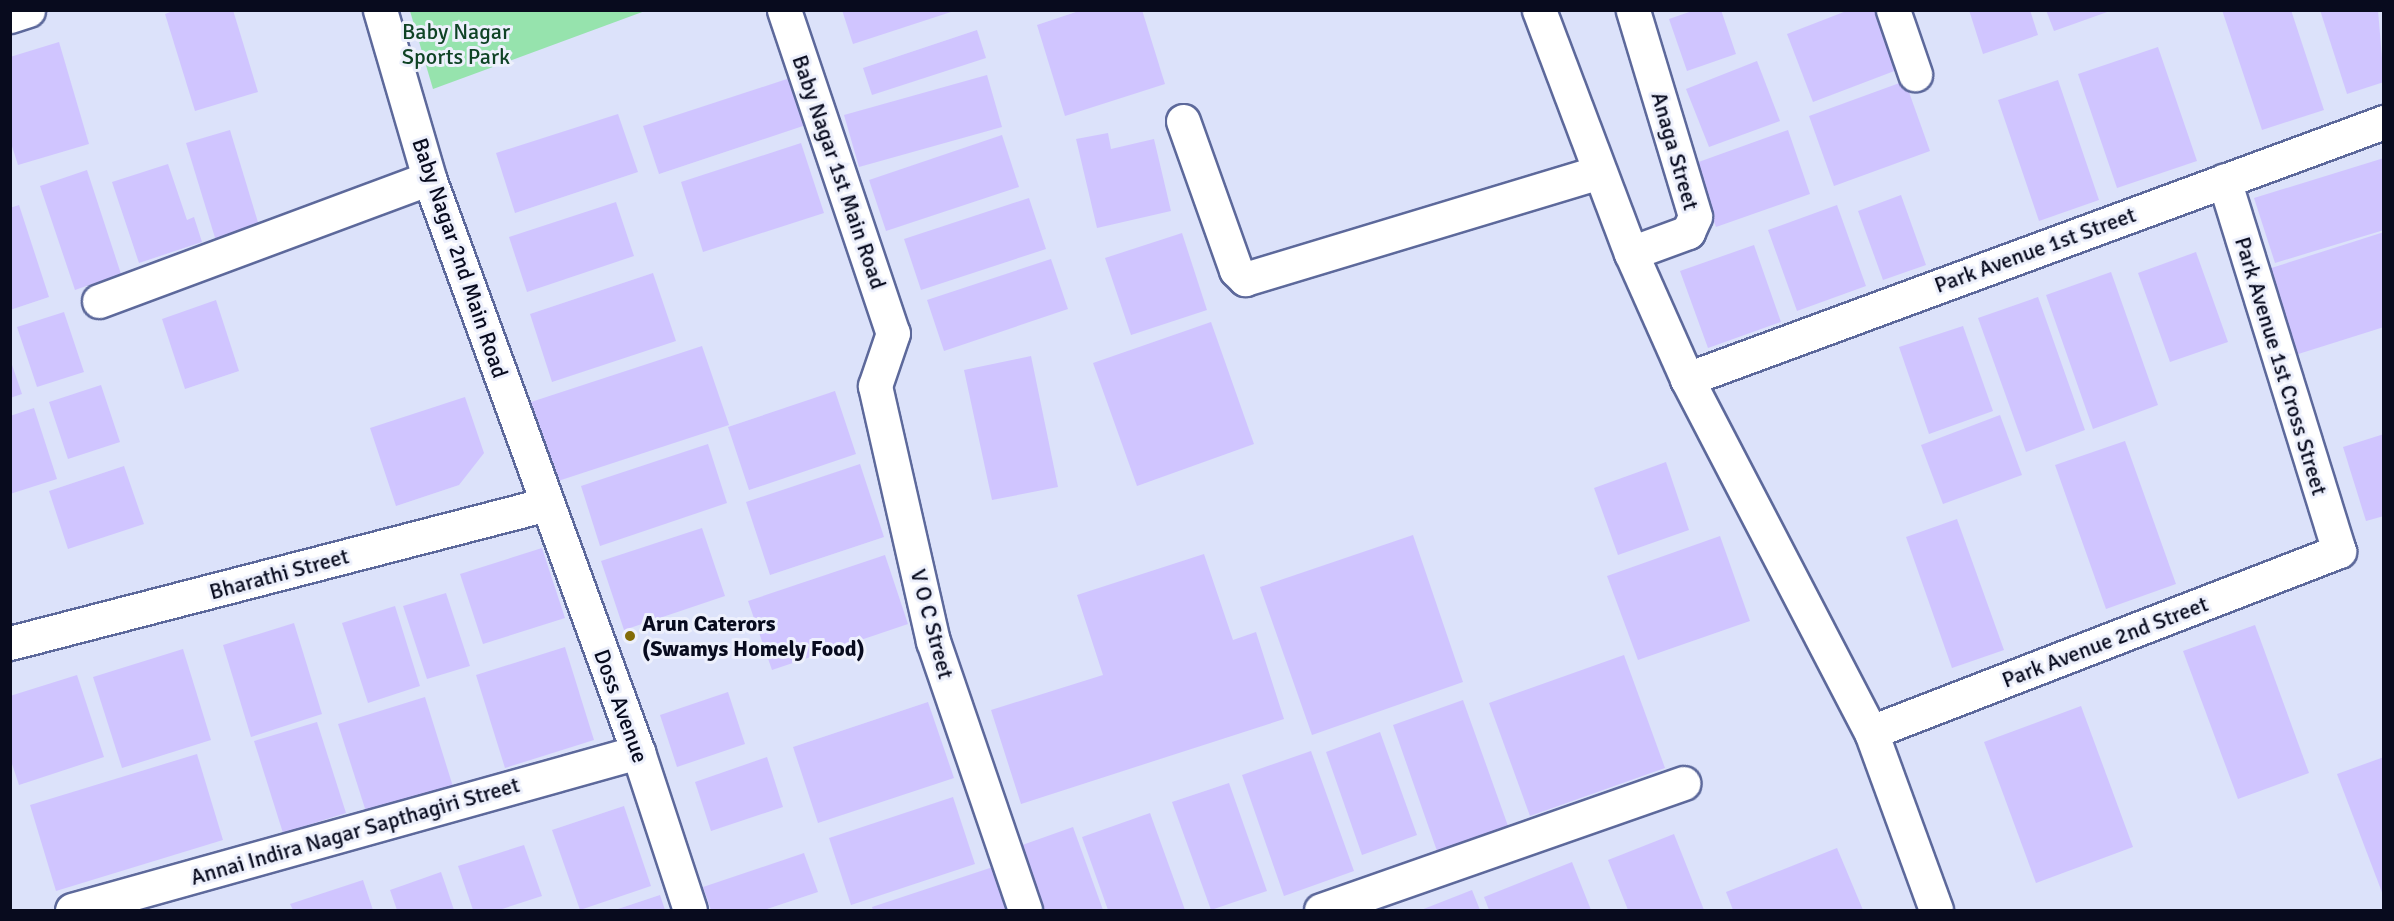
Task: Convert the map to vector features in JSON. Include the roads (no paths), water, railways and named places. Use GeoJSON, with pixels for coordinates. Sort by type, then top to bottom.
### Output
{"type":"FeatureCollection","features":[{"type":"Feature","properties":{"kind":"street"},"geometry":{"type":"LineString","coordinates":[[10,16],[28,10]]}},
{"type":"Feature","properties":{"kind":"street","name":"Baby Nagar 2nd Main Road"},"geometry":{"type":"LineString","coordinates":[[380,10],[429,178],[547,504]]}},
{"type":"Feature","properties":{"kind":"street","name":"Baby Nagar 1st Main Road"},"geometry":{"type":"LineString","coordinates":[[784,10],[893,333]]}},
{"type":"Feature","properties":{"kind":"street"},"geometry":{"type":"LineString","coordinates":[[1539,10],[1597,173],[1630,253],[1687,379],[1871,732],[1936,910]]}},
{"type":"Feature","properties":{"kind":"street","name":"Anaga Street"},"geometry":{"type":"LineString","coordinates":[[1630,253],[1688,232],[1695,216],[1634,10]]}},
{"type":"Feature","properties":{"kind":"street"},"geometry":{"type":"LineString","coordinates":[[1893,10],[1915,74]]}},
{"type":"Feature","properties":{"kind":"street"},"geometry":{"type":"LineString","coordinates":[[1183,121],[1236,270],[1245,279],[1597,173]]}},
{"type":"Feature","properties":{"kind":"street","name":"Park Avenue 1st Street"},"geometry":{"type":"LineString","coordinates":[[1687,379],[2384,122]]}},
{"type":"Feature","properties":{"kind":"street"},"geometry":{"type":"LineString","coordinates":[[99,301],[429,178]]}},
{"type":"Feature","properties":{"kind":"street","name":"Park Avenue 1st Cross Street"},"geometry":{"type":"LineString","coordinates":[[2223,180],[2339,551]]}},
{"type":"Feature","properties":{"kind":"street","name":"V O C Street"},"geometry":{"type":"LineString","coordinates":[[893,333],[875,386],[933,641],[1025,910]]}},
{"type":"Feature","properties":{"kind":"street","name":"Bharathi Street"},"geometry":{"type":"LineString","coordinates":[[10,643],[547,504]]}},
{"type":"Feature","properties":{"kind":"street","name":"Doss Avenue"},"geometry":{"type":"LineString","coordinates":[[547,504],[638,752],[690,910]]}},
{"type":"Feature","properties":{"kind":"street","name":"Park Avenue 2nd Street"},"geometry":{"type":"LineString","coordinates":[[1871,732],[2339,551]]}},
{"type":"Feature","properties":{"kind":"street","name":"Annai Indira Nagar Sapthagiri Street"},"geometry":{"type":"LineString","coordinates":[[72,910],[638,752]]}},
{"type":"Feature","properties":{"kind":"street"},"geometry":{"type":"LineString","coordinates":[[1321,910],[1683,783]]}},
{"type":"Feature","properties":{"kind":"place","name":"Arun Caterors (Swamys Homely Food)"},"geometry":{"type":"Point","coordinates":[630,636]}},
{"type":"Feature","properties":{"kind":"park label","name":"Baby Nagar Sports Park"},"geometry":{"type":"Point","coordinates":[456,44]}}]}
